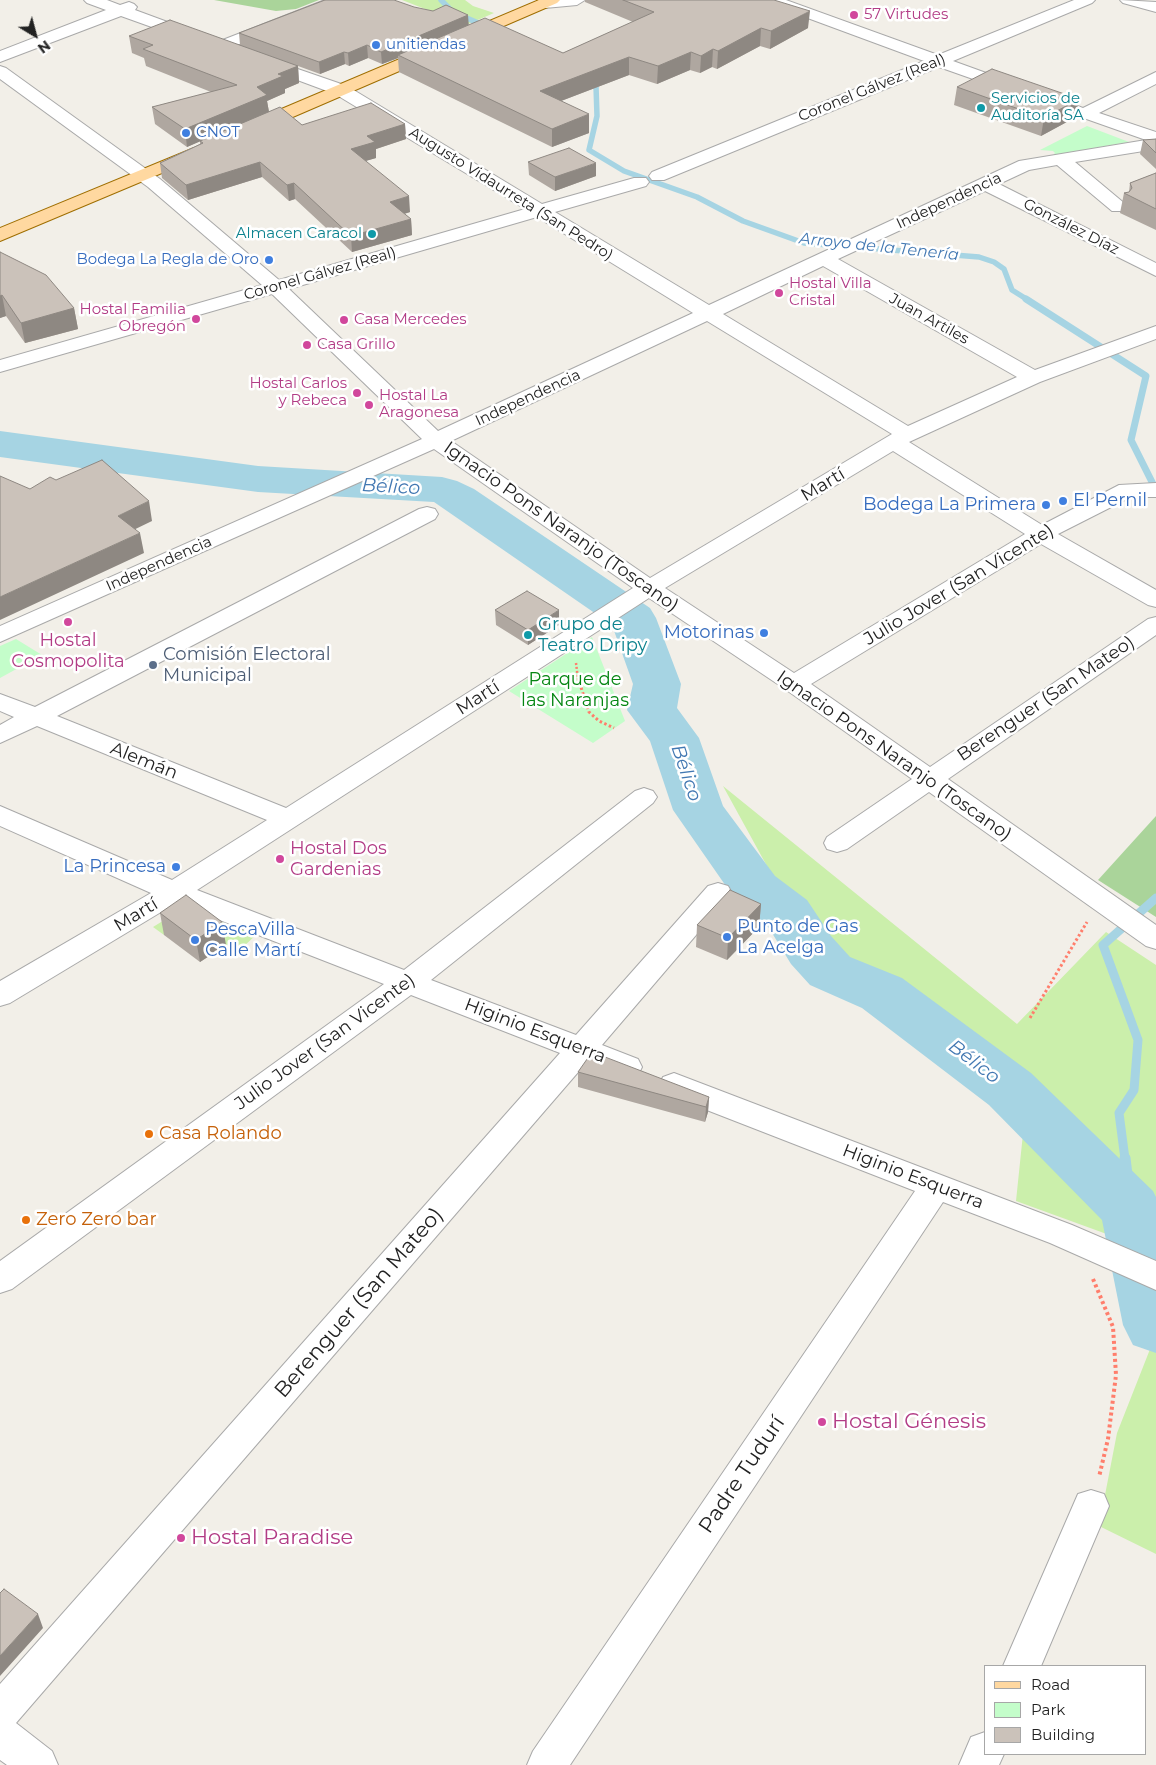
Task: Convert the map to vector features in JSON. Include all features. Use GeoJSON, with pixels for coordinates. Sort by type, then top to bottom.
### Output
{"type":"FeatureCollection","features":[{"type":"Feature","properties":{"kind":"main road"},"geometry":{"type":"LineString","coordinates":[[235,135],[548,2]]}},
{"type":"Feature","properties":{"kind":"main road"},"geometry":{"type":"LineString","coordinates":[[2,233],[210,146]]}},
{"type":"Feature","properties":{"kind":"street","name":"Augusto Vidaurreta (San Pedro)"},"geometry":{"type":"LineString","coordinates":[[92,0],[341,90],[707,314],[901,439],[1041,534],[1156,600]]}},
{"type":"Feature","properties":{"kind":"street"},"geometry":{"type":"LineString","coordinates":[[0,57],[145,0]]}},
{"type":"Feature","properties":{"kind":"street"},"geometry":{"type":"LineString","coordinates":[[221,46],[339,0]]}},
{"type":"Feature","properties":{"kind":"street"},"geometry":{"type":"LineString","coordinates":[[548,2],[578,0]]}},
{"type":"Feature","properties":{"kind":"street"},"geometry":{"type":"LineString","coordinates":[[772,0],[1084,114],[1156,138]]}},
{"type":"Feature","properties":{"kind":"street","name":"Coronel Gálvez (Real)"},"geometry":{"type":"LineString","coordinates":[[0,366],[649,179],[1087,0]]}},
{"type":"Feature","properties":{"kind":"street"},"geometry":{"type":"LineString","coordinates":[[1128,0],[1156,7]]}},
{"type":"Feature","properties":{"kind":"street","name":"Ignacio Pons Naranjo (Toscano)"},"geometry":{"type":"LineString","coordinates":[[0,71],[143,174],[276,287],[430,443],[643,592],[794,684],[1156,939]]}},
{"type":"Feature","properties":{"kind":"street"},"geometry":{"type":"LineString","coordinates":[[1084,114],[1156,77]]}},
{"type":"Feature","properties":{"kind":"street","name":"Independencia"},"geometry":{"type":"LineString","coordinates":[[0,635],[430,443],[1025,165],[1156,144]]}},
{"type":"Feature","properties":{"kind":"street"},"geometry":{"type":"LineString","coordinates":[[1060,159],[1118,207]]}},
{"type":"Feature","properties":{"kind":"street","name":"González Díaz"},"geometry":{"type":"LineString","coordinates":[[986,184],[1156,270]]}},
{"type":"Feature","properties":{"kind":"street","name":"Juan Artiles"},"geometry":{"type":"LineString","coordinates":[[830,256],[1034,378]]}},
{"type":"Feature","properties":{"kind":"street","name":"Martí"},"geometry":{"type":"LineString","coordinates":[[0,995],[174,892],[643,592],[901,439],[1034,378],[1156,332]]}},
{"type":"Feature","properties":{"kind":"street","name":"Julio Jover (San Vicente)"},"geometry":{"type":"LineString","coordinates":[[794,684],[1041,534],[1127,490],[1156,490]]}},
{"type":"Feature","properties":{"kind":"street"},"geometry":{"type":"LineString","coordinates":[[0,735],[427,514]]}},
{"type":"Feature","properties":{"kind":"street","name":"Berenguer (San Mateo)"},"geometry":{"type":"LineString","coordinates":[[837,843],[1156,624]]}},
{"type":"Feature","properties":{"kind":"street","name":"Alemán"},"geometry":{"type":"LineString","coordinates":[[0,702],[289,819]]}},
{"type":"Feature","properties":{"kind":"street","name":"Julio Jover (San Vicente)"},"geometry":{"type":"LineString","coordinates":[[0,1278],[408,982],[644,797]]}},
{"type":"Feature","properties":{"kind":"street","name":"Higinio Esquerra"},"geometry":{"type":"LineString","coordinates":[[0,815],[174,892],[1061,1234],[1156,1276]]}},
{"type":"Feature","properties":{"kind":"street","name":"Berenguer (San Mateo)"},"geometry":{"type":"LineString","coordinates":[[0,1713],[718,893]]}},
{"type":"Feature","properties":{"kind":"street","name":"Padre Tudurí"},"geometry":{"type":"LineString","coordinates":[[547,1765],[936,1186]]}},
{"type":"Feature","properties":{"kind":"street"},"geometry":{"type":"LineString","coordinates":[[1022,1665],[1091,1506]]}},
{"type":"Feature","properties":{"kind":"street"},"geometry":{"type":"LineString","coordinates":[[0,1735],[38,1765]]}},
{"type":"Feature","properties":{"kind":"path"},"geometry":{"type":"LineString","coordinates":[[582,631],[575,661],[582,695],[589,712],[594,718],[614,728]]}},
{"type":"Feature","properties":{"kind":"path"},"geometry":{"type":"LineString","coordinates":[[1030,1018],[1100,900]]}},
{"type":"Feature","properties":{"kind":"path"},"geometry":{"type":"LineString","coordinates":[[1061,1234],[1094,1280],[1113,1327],[1116,1375],[1110,1430],[1091,1506]]}},
{"type":"Feature","properties":{"kind":"green space"},"geometry":{"type":"Polygon","coordinates":[[[214,0],[319,0],[296,9],[276,11],[214,0]]]}},
{"type":"Feature","properties":{"kind":"green space"},"geometry":{"type":"Polygon","coordinates":[[[402,0],[465,0],[473,6],[494,13],[466,25],[402,0]]]}},
{"type":"Feature","properties":{"kind":"green space"},"geometry":{"type":"Polygon","coordinates":[[[1087,126],[1129,142],[1053,155],[1055,153],[1053,151],[1040,150],[1087,126]]]}},
{"type":"Feature","properties":{"kind":"green space","name":"Parque de las Naranjas"},"geometry":{"type":"Polygon","coordinates":[[[592,637],[625,721],[593,743],[509,691],[592,637]]]}},
{"type":"Feature","properties":{"kind":"green space"},"geometry":{"type":"Polygon","coordinates":[[[16,639],[42,655],[0,678],[0,646],[16,639]]]}},
{"type":"Feature","properties":{"kind":"green space"},"geometry":{"type":"Polygon","coordinates":[[[723,786],[1017,1024],[1106,932],[1156,965],[1156,1252],[1016,1201],[1024,1124],[990,1064],[887,987],[859,977],[814,938],[809,916],[779,888],[723,786]]]}},
{"type":"Feature","properties":{"kind":"green space"},"geometry":{"type":"Polygon","coordinates":[[[1156,816],[1156,917],[1098,880],[1156,816]]]}},
{"type":"Feature","properties":{"kind":"green space"},"geometry":{"type":"Polygon","coordinates":[[[187,906],[257,934],[243,947],[226,945],[190,918],[164,935],[153,927],[187,906]]]}},
{"type":"Feature","properties":{"kind":"green space"},"geometry":{"type":"Polygon","coordinates":[[[1156,1334],[1156,1554],[1099,1526],[1117,1433],[1156,1334]]]}},
{"type":"Feature","properties":{"kind":"building"},"geometry":{"type":"Polygon","coordinates":[[[325,0],[394,0],[433,11],[446,5],[468,15],[381,52],[367,45],[319,62],[239,33],[325,0]]]}},
{"type":"Feature","properties":{"kind":"building"},"geometry":{"type":"Polygon","coordinates":[[[623,0],[774,0],[810,11],[771,31],[761,28],[718,51],[713,49],[701,56],[691,52],[658,66],[629,57],[540,91],[589,114],[552,129],[398,55],[485,18],[563,53],[654,12],[623,0]]]}},
{"type":"Feature","properties":{"kind":"building"},"geometry":{"type":"Polygon","coordinates":[[[170,20],[298,66],[278,74],[283,76],[257,87],[267,95],[185,129],[152,107],[237,85],[143,49],[153,45],[129,36],[170,20]]]}},
{"type":"Feature","properties":{"kind":"building"},"geometry":{"type":"Polygon","coordinates":[[[992,69],[1079,99],[1044,118],[957,87],[992,69]]]}},
{"type":"Feature","properties":{"kind":"building"},"geometry":{"type":"Polygon","coordinates":[[[371,103],[405,124],[367,136],[375,142],[351,149],[409,196],[390,202],[411,219],[351,236],[294,183],[287,185],[260,162],[186,185],[160,163],[203,143],[200,141],[280,107],[302,125],[371,103]]]}},
{"type":"Feature","properties":{"kind":"building"},"geometry":{"type":"Polygon","coordinates":[[[1156,139],[1156,153],[1143,140],[1156,139]]]}},
{"type":"Feature","properties":{"kind":"building"},"geometry":{"type":"Polygon","coordinates":[[[569,148],[596,163],[555,177],[528,162],[569,148]]]}},
{"type":"Feature","properties":{"kind":"building"},"geometry":{"type":"Polygon","coordinates":[[[1156,173],[1156,209],[1124,193],[1129,192],[1132,188],[1130,183],[1156,173]]]}},
{"type":"Feature","properties":{"kind":"building"},"geometry":{"type":"Polygon","coordinates":[[[0,252],[46,275],[74,308],[21,323],[2,295],[0,296],[0,252]]]}},
{"type":"Feature","properties":{"kind":"building"},"geometry":{"type":"Polygon","coordinates":[[[102,460],[149,501],[118,516],[140,533],[0,597],[0,476],[30,489],[50,477],[56,480],[102,460]]]}},
{"type":"Feature","properties":{"kind":"building"},"geometry":{"type":"Polygon","coordinates":[[[527,591],[559,610],[528,630],[495,610],[527,591]]]}},
{"type":"Feature","properties":{"kind":"building"},"geometry":{"type":"Polygon","coordinates":[[[730,890],[761,904],[728,938],[697,925],[730,890]]]}},
{"type":"Feature","properties":{"kind":"building"},"geometry":{"type":"Polygon","coordinates":[[[186,895],[222,922],[196,940],[160,913],[186,895]]]}},
{"type":"Feature","properties":{"kind":"building"},"geometry":{"type":"Polygon","coordinates":[[[592,1052],[709,1097],[706,1107],[578,1072],[592,1052]]]}},
{"type":"Feature","properties":{"kind":"building"},"geometry":{"type":"Polygon","coordinates":[[[4,1589],[38,1614],[0,1656],[0,1593],[4,1589]]]}},
{"type":"Feature","properties":{"kind":"waterway","name":"Arroyo de la Tenería"},"geometry":{"type":"LineString","coordinates":[[441,0],[453,12],[485,26]]}},
{"type":"Feature","properties":{"kind":"waterway","name":"Arroyo de la Tenería"},"geometry":{"type":"LineString","coordinates":[[589,80],[596,86],[597,116],[589,150],[624,171],[697,197],[743,221],[804,243],[979,257],[994,262],[1004,269],[1012,290],[1028,300]]}},
{"type":"Feature","properties":{"kind":"waterway","name":"Arroyo de la Tenería"},"geometry":{"type":"LineString","coordinates":[[1026,299],[1146,376],[1131,440],[1156,490]]}},
{"type":"Feature","properties":{"kind":"waterway","name":"Bélico"},"geometry":{"type":"LineString","coordinates":[[0,444],[258,479],[442,490],[459,498],[633,618],[657,684],[652,710],[674,738],[699,810],[756,889],[788,914],[811,950],[830,971],[882,993],[1010,1089],[1131,1209],[1156,1325]]}},
{"type":"Feature","properties":{"kind":"waterway","name":"Arroyo de la Tenería"},"geometry":{"type":"LineString","coordinates":[[1125,1159],[1119,1113],[1134,1090],[1138,1040],[1103,945],[1156,898]]}},
{"type":"Feature","properties":{"kind":"waterway","name":"Arroyo de la Tenería"},"geometry":{"type":"LineString","coordinates":[[1125,1158],[1131,1209]]}},
{"type":"Feature","properties":{"kind":"place","name":"57 Virtudes"},"geometry":{"type":"Point","coordinates":[854,15]}},
{"type":"Feature","properties":{"kind":"place","name":"unitiendas"},"geometry":{"type":"Point","coordinates":[376,45]}},
{"type":"Feature","properties":{"kind":"place","name":"Servicios de Auditoría SA"},"geometry":{"type":"Point","coordinates":[981,108]}},
{"type":"Feature","properties":{"kind":"place","name":"CNOT"},"geometry":{"type":"Point","coordinates":[186,133]}},
{"type":"Feature","properties":{"kind":"place","name":"Almacen Caracol"},"geometry":{"type":"Point","coordinates":[372,234]}},
{"type":"Feature","properties":{"kind":"place","name":"Bodega La Regla de Oro"},"geometry":{"type":"Point","coordinates":[269,260]}},
{"type":"Feature","properties":{"kind":"place","name":"Hostal Villa Cristal"},"geometry":{"type":"Point","coordinates":[779,293]}},
{"type":"Feature","properties":{"kind":"place","name":"Hostal Familia Obregón"},"geometry":{"type":"Point","coordinates":[196,319]}},
{"type":"Feature","properties":{"kind":"place","name":"Casa Mercedes"},"geometry":{"type":"Point","coordinates":[344,320]}},
{"type":"Feature","properties":{"kind":"place","name":"Casa Grillo"},"geometry":{"type":"Point","coordinates":[307,345]}},
{"type":"Feature","properties":{"kind":"place","name":"Hostal Carlos y Rebeca"},"geometry":{"type":"Point","coordinates":[357,393]}},
{"type":"Feature","properties":{"kind":"place","name":"Hostal La Aragonesa"},"geometry":{"type":"Point","coordinates":[369,405]}},
{"type":"Feature","properties":{"kind":"place","name":"El Pernil"},"geometry":{"type":"Point","coordinates":[1063,501]}},
{"type":"Feature","properties":{"kind":"place","name":"Bodega La Primera"},"geometry":{"type":"Point","coordinates":[1046,505]}},
{"type":"Feature","properties":{"kind":"place","name":"Hostal Cosmopolita"},"geometry":{"type":"Point","coordinates":[68,622]}},
{"type":"Feature","properties":{"kind":"place","name":"Motorinas"},"geometry":{"type":"Point","coordinates":[764,633]}},
{"type":"Feature","properties":{"kind":"place","name":"Grupo de Teatro Dripy"},"geometry":{"type":"Point","coordinates":[528,635]}},
{"type":"Feature","properties":{"kind":"place","name":"Comisión Electoral Municipal"},"geometry":{"type":"Point","coordinates":[153,665]}},
{"type":"Feature","properties":{"kind":"place","name":"Hostal Dos Gardenias"},"geometry":{"type":"Point","coordinates":[280,859]}},
{"type":"Feature","properties":{"kind":"place","name":"La Princesa"},"geometry":{"type":"Point","coordinates":[176,867]}},
{"type":"Feature","properties":{"kind":"place","name":"Punto de Gas La Acelga"},"geometry":{"type":"Point","coordinates":[727,937]}},
{"type":"Feature","properties":{"kind":"place","name":"PescaVilla Calle Martí"},"geometry":{"type":"Point","coordinates":[195,940]}},
{"type":"Feature","properties":{"kind":"place","name":"Casa Rolando"},"geometry":{"type":"Point","coordinates":[149,1134]}},
{"type":"Feature","properties":{"kind":"place","name":"Zero Zero bar"},"geometry":{"type":"Point","coordinates":[26,1220]}},
{"type":"Feature","properties":{"kind":"place","name":"Hostal Génesis"},"geometry":{"type":"Point","coordinates":[822,1422]}},
{"type":"Feature","properties":{"kind":"place","name":"Hostal Paradise"},"geometry":{"type":"Point","coordinates":[181,1538]}}]}
